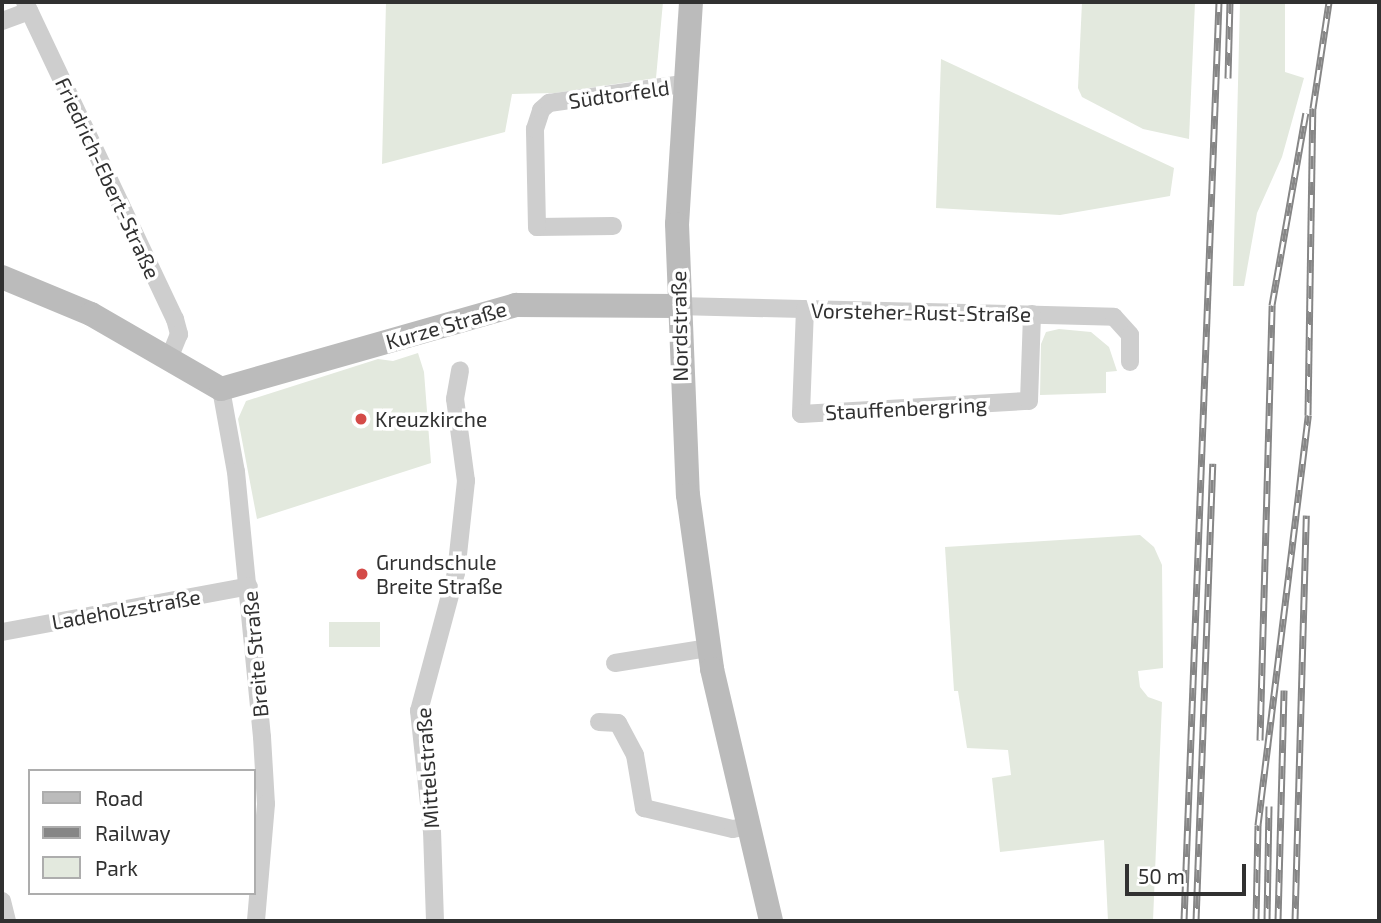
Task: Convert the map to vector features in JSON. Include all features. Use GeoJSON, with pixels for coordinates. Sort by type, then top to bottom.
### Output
{"type":"FeatureCollection","features":[{"type":"Feature","properties":{"kind":"main road","name":"Nordstraße"},"geometry":{"type":"LineString","coordinates":[[691,2],[684,84],[677,306],[688,495],[709,648],[747,825],[771,921]]}},
{"type":"Feature","properties":{"kind":"main road"},"geometry":{"type":"LineString","coordinates":[[2,277],[91,314],[170,356],[221,389]]}},
{"type":"Feature","properties":{"kind":"main road","name":"Kurze Straße"},"geometry":{"type":"LineString","coordinates":[[221,389],[516,305],[677,306]]}},
{"type":"Feature","properties":{"kind":"street"},"geometry":{"type":"LineString","coordinates":[[2,21],[27,7]]}},
{"type":"Feature","properties":{"kind":"street","name":"Friedrich-Ebert-Straße"},"geometry":{"type":"LineString","coordinates":[[27,7],[175,319],[179,334],[170,356]]}},
{"type":"Feature","properties":{"kind":"street","name":"Südtorfeld"},"geometry":{"type":"LineString","coordinates":[[613,226],[537,227],[535,129],[541,110],[549,103],[684,84]]}},
{"type":"Feature","properties":{"kind":"street","name":"Vorsteher-Rust-Straße"},"geometry":{"type":"LineString","coordinates":[[677,306],[1114,317],[1130,335],[1130,362]]}},
{"type":"Feature","properties":{"kind":"street","name":"Stauffenbergring"},"geometry":{"type":"LineString","coordinates":[[805,309],[801,414],[1029,401],[1032,314]]}},
{"type":"Feature","properties":{"kind":"street","name":"Mittelstraße"},"geometry":{"type":"LineString","coordinates":[[435,921],[419,710],[456,573],[466,481],[455,396],[460,370]]}},
{"type":"Feature","properties":{"kind":"street","name":"Breite Straße"},"geometry":{"type":"LineString","coordinates":[[221,389],[249,586],[266,804],[256,921]]}},
{"type":"Feature","properties":{"kind":"street","name":"Ladeholzstraße"},"geometry":{"type":"LineString","coordinates":[[2,632],[249,586]]}},
{"type":"Feature","properties":{"kind":"street"},"geometry":{"type":"LineString","coordinates":[[615,663],[709,648]]}},
{"type":"Feature","properties":{"kind":"street"},"geometry":{"type":"LineString","coordinates":[[599,722],[618,723],[635,755],[645,808],[733,829],[747,825]]}},
{"type":"Feature","properties":{"kind":"street"},"geometry":{"type":"LineString","coordinates":[[2,901],[7,921]]}},
{"type":"Feature","properties":{"kind":"green space"},"geometry":{"type":"Polygon","coordinates":[[[386,2],[663,2],[656,78],[555,93],[512,94],[505,132],[382,164],[386,2]]]}},
{"type":"Feature","properties":{"kind":"green space"},"geometry":{"type":"Polygon","coordinates":[[[1082,2],[1195,2],[1189,139],[1143,129],[1082,97],[1078,88],[1082,2]]]}},
{"type":"Feature","properties":{"kind":"green space"},"geometry":{"type":"Polygon","coordinates":[[[1240,2],[1285,2],[1285,72],[1304,78],[1282,157],[1257,213],[1244,286],[1233,286],[1240,2]]]}},
{"type":"Feature","properties":{"kind":"green space"},"geometry":{"type":"Polygon","coordinates":[[[941,59],[1174,168],[1170,196],[1060,215],[936,208],[941,59]]]}},
{"type":"Feature","properties":{"kind":"green space"},"geometry":{"type":"Polygon","coordinates":[[[1059,329],[1091,332],[1109,347],[1117,371],[1106,372],[1106,393],[1040,395],[1041,344],[1046,332],[1059,329]]]}},
{"type":"Feature","properties":{"kind":"green space"},"geometry":{"type":"Polygon","coordinates":[[[418,353],[424,372],[431,463],[257,519],[238,419],[246,401],[378,359],[393,361],[418,353]]]}},
{"type":"Feature","properties":{"kind":"green space"},"geometry":{"type":"Polygon","coordinates":[[[1140,535],[1154,547],[1162,565],[1163,668],[1138,671],[1140,687],[1148,697],[1162,702],[1153,921],[1108,921],[1104,840],[1000,852],[992,778],[1011,775],[1008,750],[967,748],[958,691],[954,691],[945,547],[1140,535]]]}},
{"type":"Feature","properties":{"kind":"green space"},"geometry":{"type":"Polygon","coordinates":[[[329,622],[380,622],[380,647],[329,647],[329,622]]]}},
{"type":"Feature","properties":{"kind":"railway"},"geometry":{"type":"LineString","coordinates":[[1184,921],[1219,2]]}},
{"type":"Feature","properties":{"kind":"railway"},"geometry":{"type":"LineString","coordinates":[[1228,78],[1230,2]]}},
{"type":"Feature","properties":{"kind":"railway"},"geometry":{"type":"LineString","coordinates":[[1256,921],[1258,825],[1308,415],[1313,108],[1329,2]]}},
{"type":"Feature","properties":{"kind":"railway"},"geometry":{"type":"LineString","coordinates":[[1260,740],[1272,305],[1306,113]]}},
{"type":"Feature","properties":{"kind":"railway"},"geometry":{"type":"LineString","coordinates":[[1196,921],[1213,463]]}},
{"type":"Feature","properties":{"kind":"railway"},"geometry":{"type":"LineString","coordinates":[[1295,921],[1306,515]]}},
{"type":"Feature","properties":{"kind":"railway"},"geometry":{"type":"LineString","coordinates":[[1278,921],[1284,690]]}},
{"type":"Feature","properties":{"kind":"railway"},"geometry":{"type":"LineString","coordinates":[[1267,921],[1269,806]]}},
{"type":"Feature","properties":{"kind":"place","name":"Kreuzkirche"},"geometry":{"type":"Point","coordinates":[361,419]}},
{"type":"Feature","properties":{"kind":"place","name":"Grundschule Breite Straße"},"geometry":{"type":"Point","coordinates":[362,574]}}]}
